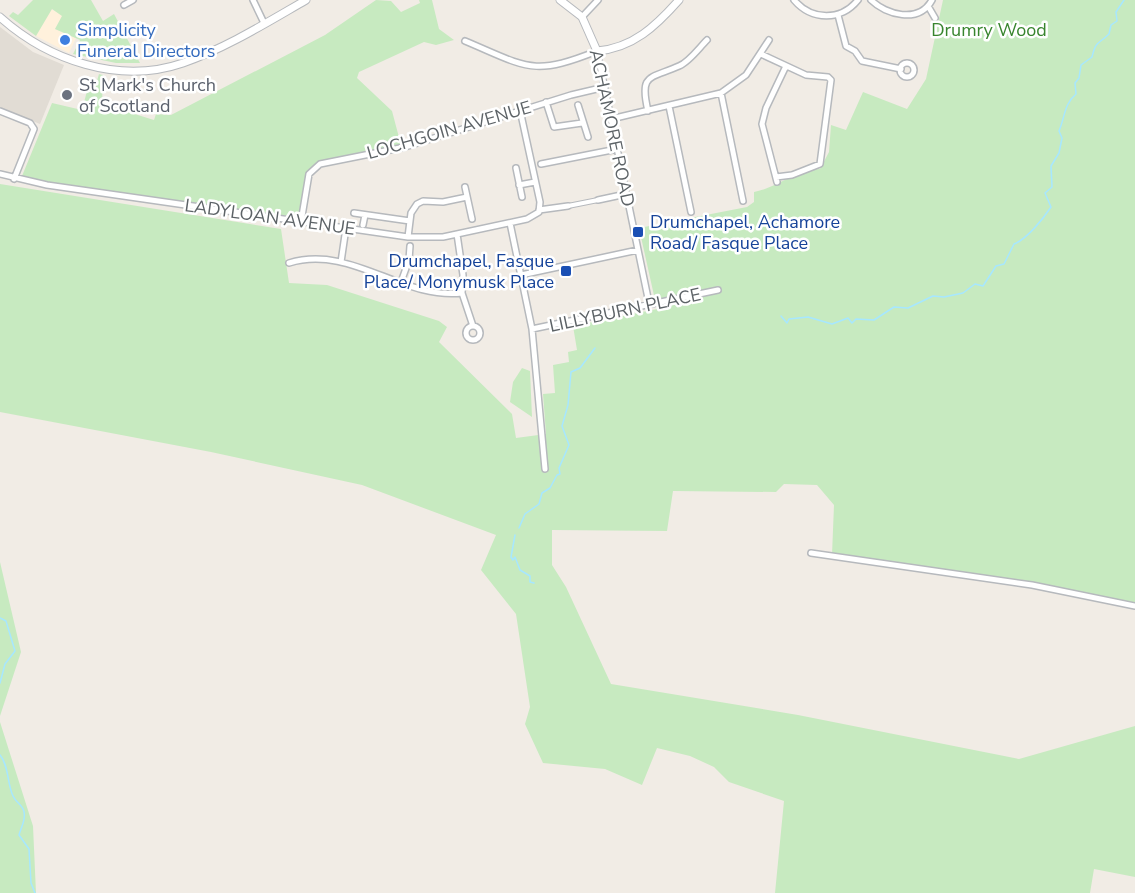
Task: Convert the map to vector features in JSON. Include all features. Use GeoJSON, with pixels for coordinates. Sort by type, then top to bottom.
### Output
{"type":"FeatureCollection","features":[{"type":"Feature","properties":{"kind":"street"},"geometry":{"type":"LineString","coordinates":[[124,5],[133,0]]}},
{"type":"Feature","properties":{"kind":"street"},"geometry":{"type":"LineString","coordinates":[[253,0],[264,23]]}},
{"type":"Feature","properties":{"kind":"street"},"geometry":{"type":"LineString","coordinates":[[0,17],[35,44],[58,55],[86,64],[130,70],[155,69],[183,63],[220,47],[306,0]]}},
{"type":"Feature","properties":{"kind":"street","name":"ACHAMORE ROAD"},"geometry":{"type":"LineString","coordinates":[[560,0],[582,17],[597,51],[649,303]]}},
{"type":"Feature","properties":{"kind":"street"},"geometry":{"type":"LineString","coordinates":[[582,17],[598,0]]}},
{"type":"Feature","properties":{"kind":"street"},"geometry":{"type":"LineString","coordinates":[[465,41],[535,68],[564,64],[597,51],[624,46],[649,31],[679,0]]}},
{"type":"Feature","properties":{"kind":"street"},"geometry":{"type":"LineString","coordinates":[[794,0],[812,14],[838,15],[858,0]]}},
{"type":"Feature","properties":{"kind":"street"},"geometry":{"type":"LineString","coordinates":[[871,0],[878,8],[895,15],[915,13],[928,6],[932,0]]}},
{"type":"Feature","properties":{"kind":"street"},"geometry":{"type":"LineString","coordinates":[[928,6],[934,18]]}},
{"type":"Feature","properties":{"kind":"street"},"geometry":{"type":"LineString","coordinates":[[838,15],[846,46],[855,51],[862,61],[901,69]]}},
{"type":"Feature","properties":{"kind":"street"},"geometry":{"type":"LineString","coordinates":[[648,111],[644,94],[645,83],[652,75],[681,66],[707,40]]}},
{"type":"Feature","properties":{"kind":"street"},"geometry":{"type":"LineString","coordinates":[[611,119],[721,93],[746,75],[768,40]]}},
{"type":"Feature","properties":{"kind":"street"},"geometry":{"type":"LineString","coordinates":[[761,54],[806,75],[828,77],[831,80],[820,164],[776,180],[762,124],[766,108],[786,66]]}},
{"type":"Feature","properties":{"kind":"street","name":"LOCHGOIN AVENUE"},"geometry":{"type":"LineString","coordinates":[[301,222],[309,174],[320,164],[405,147],[546,102],[605,87]]}},
{"type":"Feature","properties":{"kind":"street"},"geometry":{"type":"LineString","coordinates":[[721,93],[742,201]]}},
{"type":"Feature","properties":{"kind":"street"},"geometry":{"type":"LineString","coordinates":[[546,102],[556,128],[582,123]]}},
{"type":"Feature","properties":{"kind":"street"},"geometry":{"type":"LineString","coordinates":[[578,105],[588,136]]}},
{"type":"Feature","properties":{"kind":"street"},"geometry":{"type":"LineString","coordinates":[[669,106],[691,212]]}},
{"type":"Feature","properties":{"kind":"street"},"geometry":{"type":"LineString","coordinates":[[520,110],[539,211]]}},
{"type":"Feature","properties":{"kind":"street"},"geometry":{"type":"LineString","coordinates":[[0,111],[30,123],[34,129],[14,179]]}},
{"type":"Feature","properties":{"kind":"street"},"geometry":{"type":"LineString","coordinates":[[541,164],[617,149]]}},
{"type":"Feature","properties":{"kind":"street"},"geometry":{"type":"LineString","coordinates":[[516,168],[522,197]]}},
{"type":"Feature","properties":{"kind":"street","name":"LADYLOAN AVENUE"},"geometry":{"type":"LineString","coordinates":[[0,174],[14,179],[408,237],[432,238],[457,234],[510,223],[532,217],[539,211],[568,206]]}},
{"type":"Feature","properties":{"kind":"street"},"geometry":{"type":"LineString","coordinates":[[519,185],[535,182]]}},
{"type":"Feature","properties":{"kind":"street"},"geometry":{"type":"LineString","coordinates":[[465,187],[472,219]]}},
{"type":"Feature","properties":{"kind":"street"},"geometry":{"type":"LineString","coordinates":[[568,206],[627,194]]}},
{"type":"Feature","properties":{"kind":"street"},"geometry":{"type":"LineString","coordinates":[[408,237],[414,206],[423,201],[443,202],[467,197]]}},
{"type":"Feature","properties":{"kind":"street"},"geometry":{"type":"LineString","coordinates":[[354,213],[410,221]]}},
{"type":"Feature","properties":{"kind":"street"},"geometry":{"type":"LineString","coordinates":[[363,225],[364,215]]}},
{"type":"Feature","properties":{"kind":"street"},"geometry":{"type":"LineString","coordinates":[[510,223],[532,329],[545,469]]}},
{"type":"Feature","properties":{"kind":"street"},"geometry":{"type":"LineString","coordinates":[[341,262],[346,228]]}},
{"type":"Feature","properties":{"kind":"street"},"geometry":{"type":"LineString","coordinates":[[457,234],[463,275],[462,293],[473,326]]}},
{"type":"Feature","properties":{"kind":"street"},"geometry":{"type":"LineString","coordinates":[[401,282],[409,260],[410,246]]}},
{"type":"Feature","properties":{"kind":"street"},"geometry":{"type":"LineString","coordinates":[[521,275],[638,250]]}},
{"type":"Feature","properties":{"kind":"street"},"geometry":{"type":"LineString","coordinates":[[289,263],[315,259],[341,262],[431,293],[462,293]]}},
{"type":"Feature","properties":{"kind":"street"},"geometry":{"type":"LineString","coordinates":[[409,260],[420,262]]}},
{"type":"Feature","properties":{"kind":"street","name":"LILLYBURN PLACE"},"geometry":{"type":"LineString","coordinates":[[532,329],[718,290]]}},
{"type":"Feature","properties":{"kind":"street"},"geometry":{"type":"LineString","coordinates":[[811,553],[1032,585],[1135,606]]}},
{"type":"Feature","properties":{"kind":"shaded area"},"geometry":{"type":"Polygon","coordinates":[[[51,9],[63,15],[55,29],[76,38],[69,53],[36,36],[51,9]]]}},
{"type":"Feature","properties":{"kind":"shaded area"},"geometry":{"type":"Polygon","coordinates":[[[0,27],[33,52],[64,65],[40,124],[0,108],[0,27]]]}},
{"type":"Feature","properties":{"kind":"green space"},"geometry":{"type":"Polygon","coordinates":[[[33,0],[91,0],[103,21],[114,14],[140,63],[116,63],[73,54],[80,40],[55,29],[62,16],[52,9],[36,36],[9,16],[13,12],[18,15],[33,0]]]}},
{"type":"Feature","properties":{"kind":"green space"},"geometry":{"type":"Polygon","coordinates":[[[376,0],[391,1],[401,12],[420,3],[419,0],[432,0],[439,29],[454,40],[436,45],[424,42],[359,72],[357,78],[392,111],[401,145],[317,162],[307,172],[300,213],[295,217],[31,180],[22,176],[52,103],[82,110],[87,91],[94,91],[99,74],[103,75],[102,104],[154,120],[156,114],[171,115],[325,35],[376,0]]]}},
{"type":"Feature","properties":{"kind":"green space","name":"Drumry Wood"},"geometry":{"type":"Polygon","coordinates":[[[943,0],[1135,0],[1135,608],[1032,585],[832,555],[834,505],[817,485],[784,484],[776,492],[673,491],[667,531],[552,530],[552,565],[566,587],[611,684],[798,715],[1019,759],[1135,726],[1135,877],[1094,869],[1090,893],[775,893],[784,801],[729,782],[714,767],[690,756],[657,748],[642,785],[605,769],[543,763],[525,724],[530,707],[516,614],[481,570],[496,535],[362,485],[211,452],[0,412],[0,184],[281,229],[289,283],[327,285],[439,321],[447,327],[439,342],[512,414],[516,438],[546,434],[543,394],[555,393],[553,365],[569,362],[568,352],[577,350],[573,326],[657,309],[639,228],[747,207],[754,202],[754,192],[804,172],[820,169],[829,152],[831,125],[846,130],[863,92],[907,109],[926,79],[943,0]]]}},
{"type":"Feature","properties":{"kind":"green space"},"geometry":{"type":"Polygon","coordinates":[[[522,368],[530,371],[532,417],[510,402],[513,382],[522,368]]]}},
{"type":"Feature","properties":{"kind":"green space"},"geometry":{"type":"Polygon","coordinates":[[[0,562],[21,652],[0,716],[0,562]]]}},
{"type":"Feature","properties":{"kind":"green space"},"geometry":{"type":"Polygon","coordinates":[[[0,722],[33,826],[36,893],[0,893],[0,722]]]}},
{"type":"Feature","properties":{"kind":"waterway"},"geometry":{"type":"LineString","coordinates":[[781,316],[787,323],[789,319],[808,317],[832,324],[848,318],[852,323],[856,319],[874,320],[894,307],[908,308],[933,296],[944,297],[963,293],[975,284],[983,286],[996,266],[1004,264],[1014,244],[1029,233],[1051,207],[1045,193],[1052,187],[1051,166],[1059,153],[1062,138],[1059,131],[1067,106],[1076,94],[1075,83],[1079,78],[1081,65],[1092,57],[1096,45],[1109,34],[1111,25],[1117,21],[1116,12],[1124,0]]}},
{"type":"Feature","properties":{"kind":"waterway"},"geometry":{"type":"LineString","coordinates":[[519,528],[525,514],[539,504],[542,493],[550,488],[557,475],[560,474],[559,468],[569,445],[562,426],[568,405],[571,372],[580,368],[595,348]]}},
{"type":"Feature","properties":{"kind":"waterway"},"geometry":{"type":"LineString","coordinates":[[515,535],[511,557],[513,560],[515,557],[520,570],[530,576],[530,582],[534,583]]}},
{"type":"Feature","properties":{"kind":"waterway"},"geometry":{"type":"LineString","coordinates":[[0,618],[6,621],[15,651],[5,664],[0,683]]}},
{"type":"Feature","properties":{"kind":"waterway"},"geometry":{"type":"LineString","coordinates":[[0,755],[5,764],[13,796],[24,812],[24,821],[19,835],[29,849],[31,883],[35,893]]}},
{"type":"Feature","properties":{"kind":"place","name":"Simplicity Funeral Directors"},"geometry":{"type":"Point","coordinates":[65,40]}},
{"type":"Feature","properties":{"kind":"place","name":"St Mark's Church of Scotland"},"geometry":{"type":"Point","coordinates":[67,95]}},
{"type":"Feature","properties":{"kind":"place","name":"Drumchapel, Achamore Road/ Fasque Place"},"geometry":{"type":"Point","coordinates":[638,232]}},
{"type":"Feature","properties":{"kind":"place","name":"Drumchapel, Fasque Place/ Monymusk Place"},"geometry":{"type":"Point","coordinates":[566,271]}}]}
